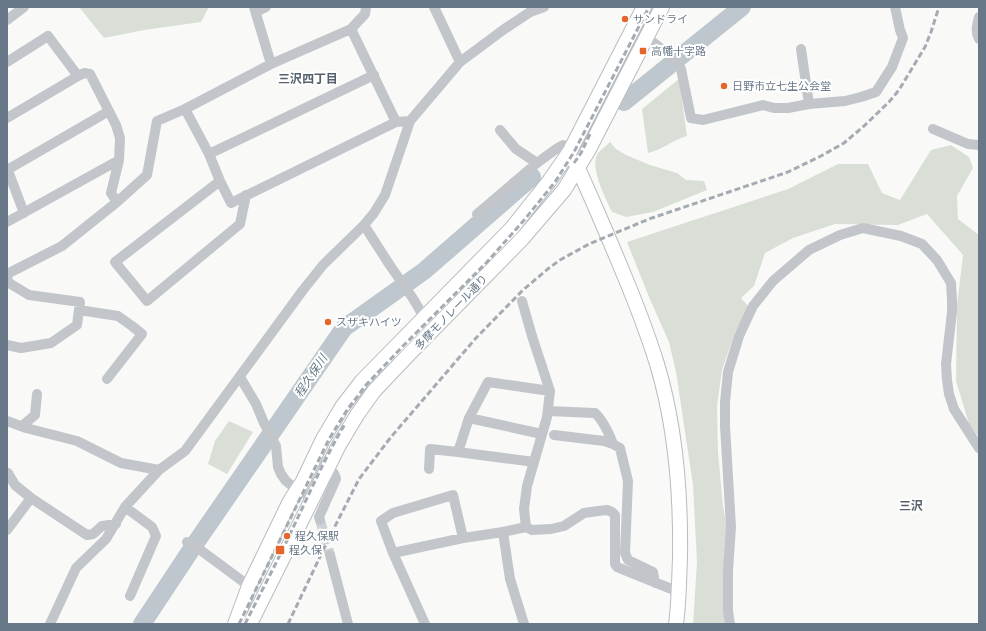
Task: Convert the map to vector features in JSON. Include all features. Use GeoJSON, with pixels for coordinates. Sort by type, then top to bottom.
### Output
{"type":"FeatureCollection","features":[{"type":"Feature","properties":{"kind":"main road","name":"多摩モノレール通り"},"geometry":{"type":"LineString","coordinates":[[234,624],[238,617],[248,586],[290,501],[303,481],[342,407],[362,381],[512,228],[550,180],[570,151],[644,7]]}},
{"type":"Feature","properties":{"kind":"main road","name":"多摩モノレール通り"},"geometry":{"type":"LineString","coordinates":[[250,624],[339,445],[357,415],[374,391],[522,239],[564,190],[588,151],[662,7]]}},
{"type":"Feature","properties":{"kind":"main road"},"geometry":{"type":"LineString","coordinates":[[570,151],[640,312],[665,394],[672,427],[678,475],[680,535],[679,592],[676,624]]}},
{"type":"Feature","properties":{"kind":"street"},"geometry":{"type":"LineString","coordinates":[[7,20],[24,7]]}},
{"type":"Feature","properties":{"kind":"street"},"geometry":{"type":"LineString","coordinates":[[266,7],[255,10],[271,64]]}},
{"type":"Feature","properties":{"kind":"street"},"geometry":{"type":"LineString","coordinates":[[7,274],[62,246],[117,202],[146,175],[157,121],[185,109],[271,64],[351,29],[365,14],[366,7]]}},
{"type":"Feature","properties":{"kind":"street"},"geometry":{"type":"LineString","coordinates":[[434,7],[460,62]]}},
{"type":"Feature","properties":{"kind":"street"},"geometry":{"type":"LineString","coordinates":[[50,624],[76,568],[106,539],[125,507],[160,470],[185,451],[298,296],[319,270],[374,213],[385,195],[410,121],[460,62],[530,12],[544,7]]}},
{"type":"Feature","properties":{"kind":"street"},"geometry":{"type":"LineString","coordinates":[[646,38],[671,57],[682,69],[691,118],[703,120],[763,105],[774,108],[788,108],[809,104],[844,101],[876,92],[892,67],[903,38],[895,7]]}},
{"type":"Feature","properties":{"kind":"street"},"geometry":{"type":"LineString","coordinates":[[979,17],[976,35],[979,39]]}},
{"type":"Feature","properties":{"kind":"street"},"geometry":{"type":"LineString","coordinates":[[351,29],[396,122]]}},
{"type":"Feature","properties":{"kind":"street"},"geometry":{"type":"LineString","coordinates":[[7,62],[48,36],[78,76]]}},
{"type":"Feature","properties":{"kind":"street"},"geometry":{"type":"LineString","coordinates":[[801,49],[809,104]]}},
{"type":"Feature","properties":{"kind":"street"},"geometry":{"type":"LineString","coordinates":[[7,118],[78,76],[84,73],[90,74],[116,125],[120,138],[119,160],[111,193],[117,202]]}},
{"type":"Feature","properties":{"kind":"street"},"geometry":{"type":"LineString","coordinates":[[209,154],[374,75]]}},
{"type":"Feature","properties":{"kind":"street"},"geometry":{"type":"LineString","coordinates":[[185,109],[209,154],[231,203],[396,122],[410,121]]}},
{"type":"Feature","properties":{"kind":"street"},"geometry":{"type":"LineString","coordinates":[[24,213],[7,169],[109,111]]}},
{"type":"Feature","properties":{"kind":"street"},"geometry":{"type":"LineString","coordinates":[[933,129],[968,144],[979,145]]}},
{"type":"Feature","properties":{"kind":"street"},"geometry":{"type":"LineString","coordinates":[[500,130],[516,149],[537,163]]}},
{"type":"Feature","properties":{"kind":"street"},"geometry":{"type":"LineString","coordinates":[[477,214],[537,163],[556,149],[563,145],[570,151]]}},
{"type":"Feature","properties":{"kind":"street"},"geometry":{"type":"LineString","coordinates":[[7,222],[119,160]]}},
{"type":"Feature","properties":{"kind":"street"},"geometry":{"type":"LineString","coordinates":[[220,181],[115,262],[147,301],[240,224],[246,195]]}},
{"type":"Feature","properties":{"kind":"street"},"geometry":{"type":"LineString","coordinates":[[364,225],[424,317]]}},
{"type":"Feature","properties":{"kind":"street"},"geometry":{"type":"LineString","coordinates":[[730,624],[728,611],[728,571],[731,527],[725,426],[725,402],[728,372],[739,336],[753,306],[773,281],[809,250],[840,235],[863,228],[901,236],[922,244],[937,260],[950,283],[952,300],[946,364],[946,380],[949,394],[954,409],[979,448]]}},
{"type":"Feature","properties":{"kind":"street"},"geometry":{"type":"LineString","coordinates":[[7,278],[9,283],[28,295],[80,302],[77,325],[51,343],[21,348],[7,345]]}},
{"type":"Feature","properties":{"kind":"street"},"geometry":{"type":"LineString","coordinates":[[522,301],[550,391],[548,411],[527,486],[524,509],[526,527]]}},
{"type":"Feature","properties":{"kind":"street"},"geometry":{"type":"LineString","coordinates":[[79,310],[118,316],[142,334],[107,380]]}},
{"type":"Feature","properties":{"kind":"street"},"geometry":{"type":"LineString","coordinates":[[240,377],[256,404],[264,424],[276,446],[278,467],[286,481],[296,490],[313,498]]}},
{"type":"Feature","properties":{"kind":"street"},"geometry":{"type":"LineString","coordinates":[[458,452],[469,418],[488,382],[550,391]]}},
{"type":"Feature","properties":{"kind":"street"},"geometry":{"type":"LineString","coordinates":[[22,426],[35,415],[38,394]]}},
{"type":"Feature","properties":{"kind":"street"},"geometry":{"type":"LineString","coordinates":[[548,411],[594,413],[599,417],[612,444]]}},
{"type":"Feature","properties":{"kind":"street"},"geometry":{"type":"LineString","coordinates":[[469,418],[542,434]]}},
{"type":"Feature","properties":{"kind":"street"},"geometry":{"type":"LineString","coordinates":[[7,421],[77,441],[121,463],[160,470]]}},
{"type":"Feature","properties":{"kind":"street"},"geometry":{"type":"LineString","coordinates":[[554,435],[604,441],[620,448],[628,481],[624,553],[628,560],[653,572],[655,583]]}},
{"type":"Feature","properties":{"kind":"street"},"geometry":{"type":"LineString","coordinates":[[429,469],[430,449],[534,462]]}},
{"type":"Feature","properties":{"kind":"street"},"geometry":{"type":"LineString","coordinates":[[313,461],[328,468],[336,474],[336,478],[319,517],[320,520]]}},
{"type":"Feature","properties":{"kind":"street"},"geometry":{"type":"LineString","coordinates":[[7,471],[15,485],[31,498],[88,535],[93,534],[102,526],[116,524]]}},
{"type":"Feature","properties":{"kind":"street"},"geometry":{"type":"LineString","coordinates":[[425,624],[393,553],[381,521],[393,513],[453,495],[463,538]]}},
{"type":"Feature","properties":{"kind":"street"},"geometry":{"type":"LineString","coordinates":[[7,530],[31,498]]}},
{"type":"Feature","properties":{"kind":"street"},"geometry":{"type":"LineString","coordinates":[[125,507],[152,527],[156,536],[130,596]]}},
{"type":"Feature","properties":{"kind":"street"},"geometry":{"type":"LineString","coordinates":[[393,553],[463,538],[526,527],[532,530],[551,529],[564,526],[584,513],[607,510],[615,515],[615,564],[617,567],[679,592]]}},
{"type":"Feature","properties":{"kind":"street"},"geometry":{"type":"LineString","coordinates":[[503,532],[510,579],[524,624]]}},
{"type":"Feature","properties":{"kind":"street"},"geometry":{"type":"LineString","coordinates":[[189,542],[248,586]]}},
{"type":"Feature","properties":{"kind":"street"},"geometry":{"type":"LineString","coordinates":[[330,555],[347,623]]}},
{"type":"Feature","properties":{"kind":"shaded area"},"geometry":{"type":"Polygon","coordinates":[[[79,7],[209,7],[201,22],[144,30],[104,38],[79,7]]]}},
{"type":"Feature","properties":{"kind":"shaded area"},"geometry":{"type":"Polygon","coordinates":[[[679,79],[687,136],[658,150],[648,153],[642,109],[679,79]]]}},
{"type":"Feature","properties":{"kind":"shaded area"},"geometry":{"type":"Polygon","coordinates":[[[610,142],[616,149],[626,155],[650,165],[677,173],[686,180],[704,181],[707,190],[653,212],[626,217],[612,212],[597,176],[595,161],[597,155],[610,142]]]}},
{"type":"Feature","properties":{"kind":"shaded area"},"geometry":{"type":"Polygon","coordinates":[[[951,145],[969,157],[973,168],[957,196],[958,219],[979,235],[979,437],[969,424],[956,381],[957,305],[963,255],[927,214],[898,225],[835,224],[793,238],[765,253],[754,286],[741,298],[749,307],[735,332],[722,370],[717,406],[718,452],[723,506],[728,533],[724,589],[725,624],[693,624],[697,562],[693,485],[676,372],[669,342],[627,242],[788,189],[838,164],[868,164],[882,193],[900,200],[931,150],[951,145]]]}},
{"type":"Feature","properties":{"kind":"shaded area"},"geometry":{"type":"Polygon","coordinates":[[[229,421],[253,432],[227,474],[208,464],[215,441],[229,421]]]}},
{"type":"Feature","properties":{"kind":"waterway","name":"程久保川"},"geometry":{"type":"LineString","coordinates":[[624,102],[742,7]]}},
{"type":"Feature","properties":{"kind":"waterway","name":"程久保川"},"geometry":{"type":"LineString","coordinates":[[142,624],[197,541],[344,328],[424,271],[532,177]]}},
{"type":"Feature","properties":{"kind":"tunnel"},"geometry":{"type":"LineString","coordinates":[[320,520],[330,555]]}},
{"type":"Feature","properties":{"kind":"railway"},"geometry":{"type":"LineString","coordinates":[[239,624],[329,439],[347,410],[366,385],[487,262],[555,182],[574,152],[649,7]]}},
{"type":"Feature","properties":{"kind":"railway"},"geometry":{"type":"LineString","coordinates":[[288,624],[359,479],[391,437],[476,338],[523,290],[560,260],[589,244],[649,219],[788,172],[844,143],[889,102],[899,90],[925,47],[939,7]]}},
{"type":"Feature","properties":{"kind":"railway"},"geometry":{"type":"LineString","coordinates":[[574,163],[581,153],[591,132]]}},
{"type":"Feature","properties":{"kind":"railway"},"geometry":{"type":"LineString","coordinates":[[245,624],[323,464],[345,424]]}},
{"type":"Feature","properties":{"kind":"place","name":"サンドライ"},"geometry":{"type":"Point","coordinates":[625,19]}},
{"type":"Feature","properties":{"kind":"place","name":"高幡十字路"},"geometry":{"type":"Point","coordinates":[643,51]}},
{"type":"Feature","properties":{"kind":"place","name":"日野市立七生公会堂"},"geometry":{"type":"Point","coordinates":[724,86]}},
{"type":"Feature","properties":{"kind":"place","name":"スザキハイツ"},"geometry":{"type":"Point","coordinates":[328,322]}},
{"type":"Feature","properties":{"kind":"place","name":"程久保駅"},"geometry":{"type":"Point","coordinates":[287,536]}},
{"type":"Feature","properties":{"kind":"place","name":"程久保"},"geometry":{"type":"Point","coordinates":[280,550]}},
{"type":"Feature","properties":{"kind":"district","name":"三沢四丁目"},"geometry":{"type":"Point","coordinates":[308,79]}},
{"type":"Feature","properties":{"kind":"district","name":"三沢"},"geometry":{"type":"Point","coordinates":[911,506]}}]}
